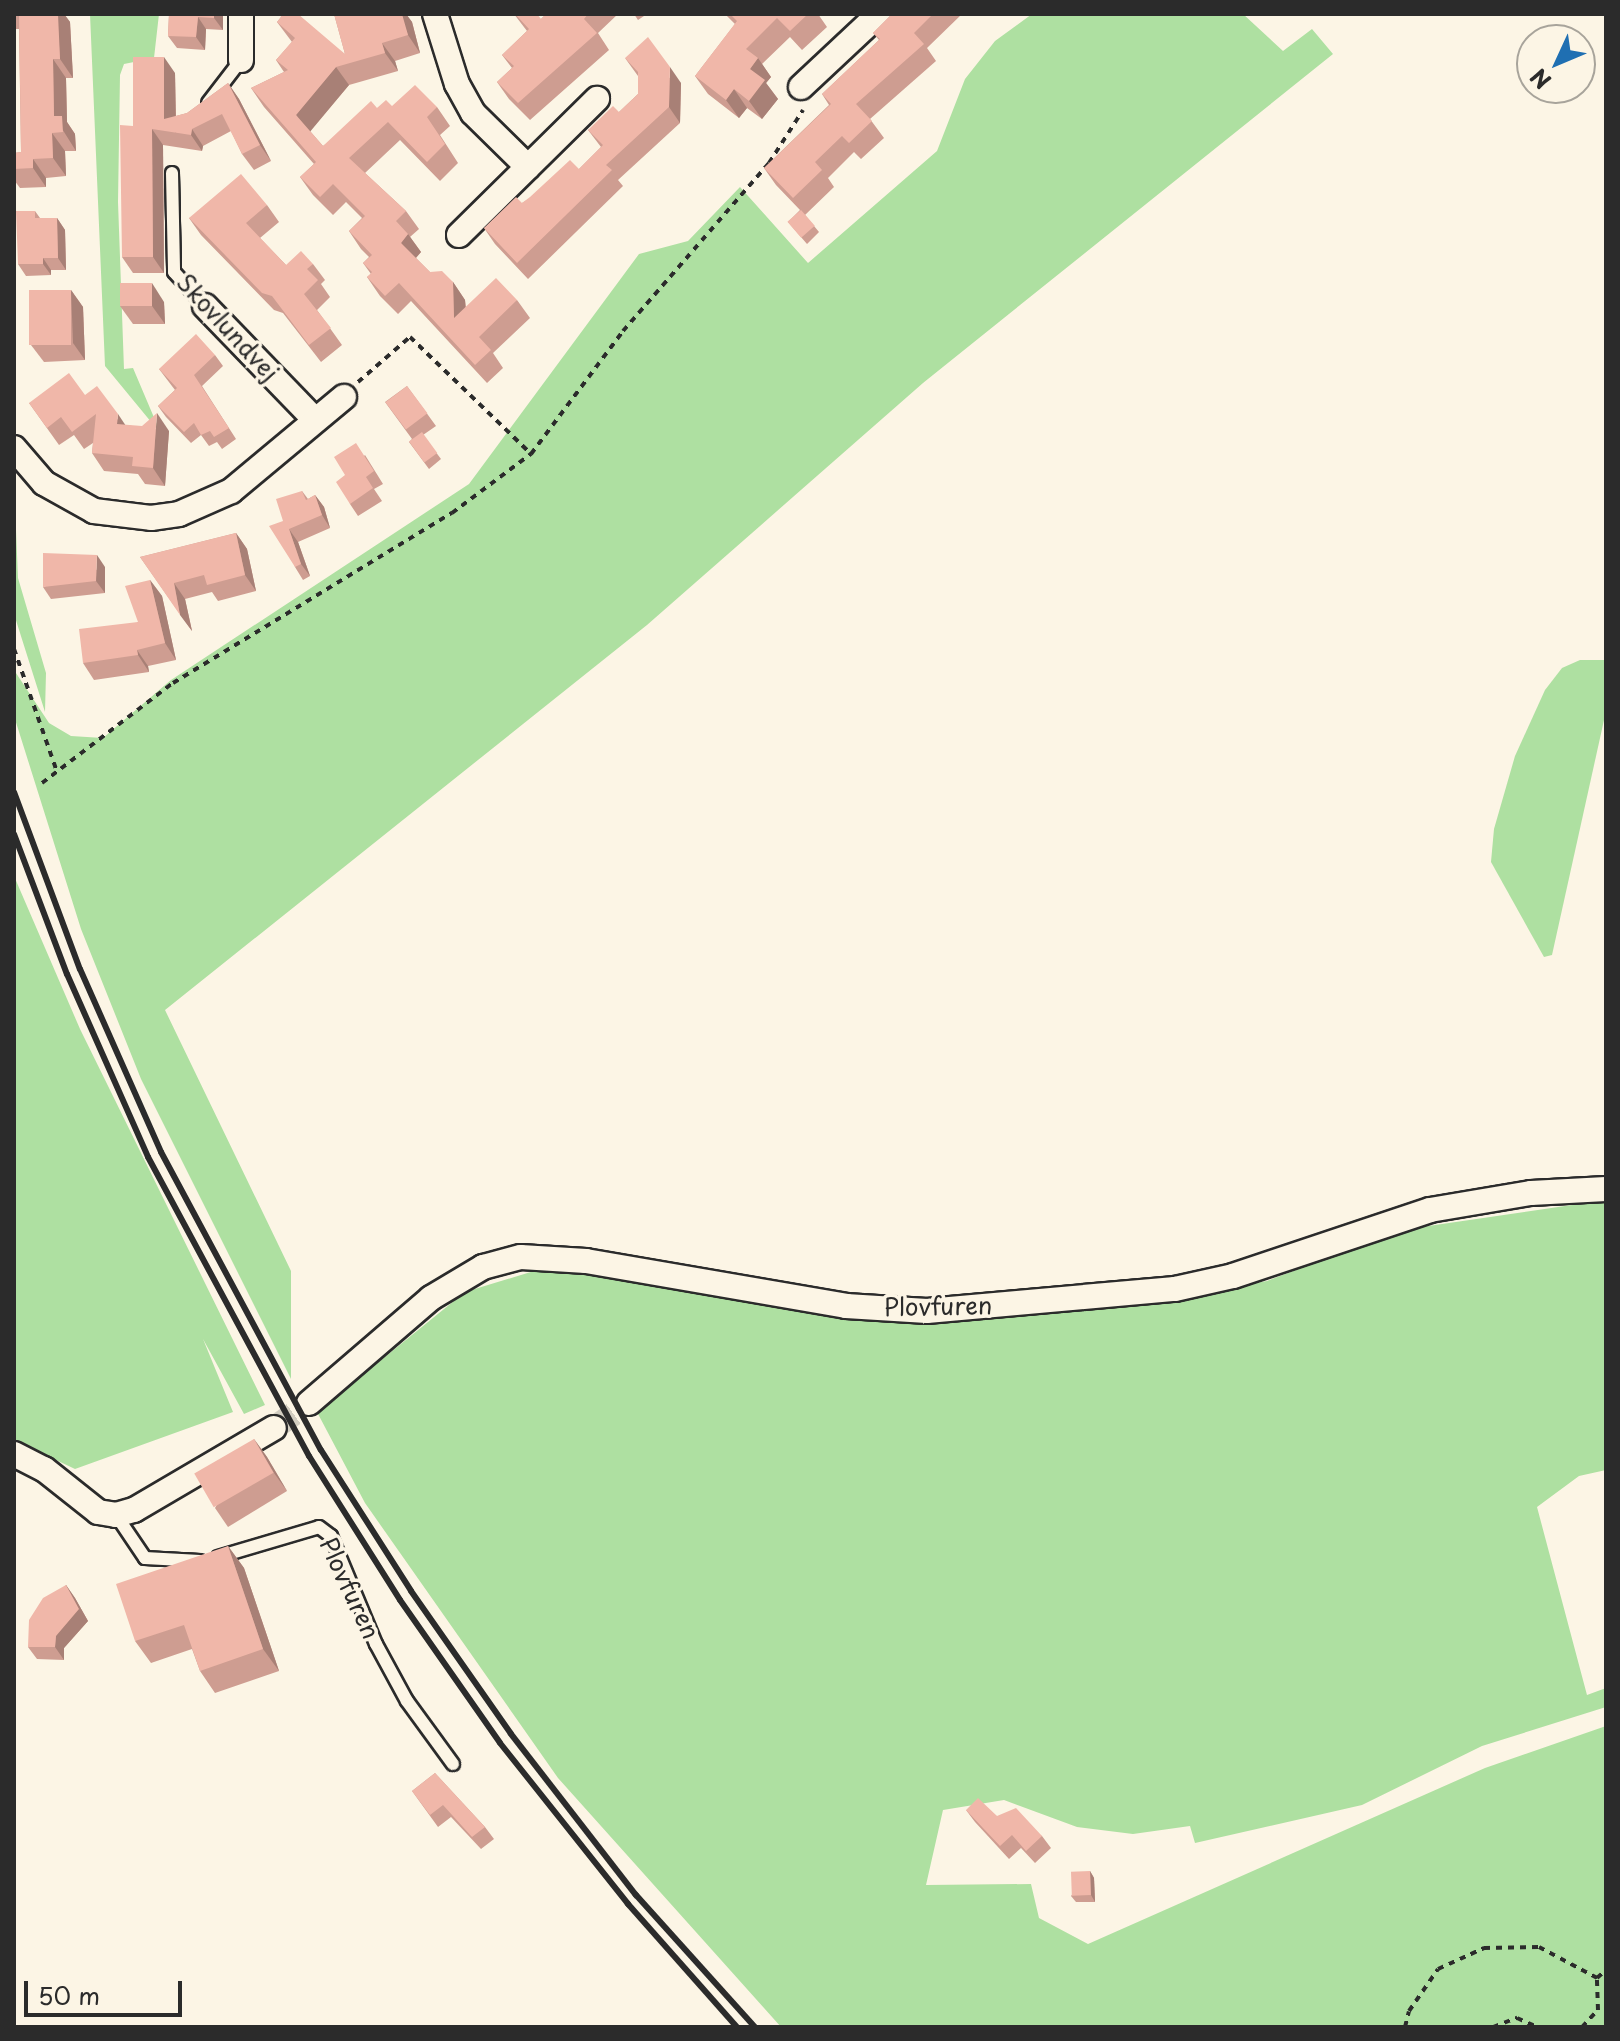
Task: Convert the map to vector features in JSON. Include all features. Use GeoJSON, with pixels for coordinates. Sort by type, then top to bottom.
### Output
{"type":"FeatureCollection","features":[{"type":"Feature","properties":{"kind":"street"},"geometry":{"type":"LineString","coordinates":[[241,14],[241,60]]}},
{"type":"Feature","properties":{"kind":"street"},"geometry":{"type":"LineString","coordinates":[[435,14],[457,84],[473,113],[528,167]]}},
{"type":"Feature","properties":{"kind":"street"},"geometry":{"type":"LineString","coordinates":[[801,87],[879,14]]}},
{"type":"Feature","properties":{"kind":"street"},"geometry":{"type":"LineString","coordinates":[[459,235],[597,99]]}},
{"type":"Feature","properties":{"kind":"street","name":"Skovlundvej"},"geometry":{"type":"LineString","coordinates":[[205,306],[315,420]]}},
{"type":"Feature","properties":{"kind":"street"},"geometry":{"type":"LineString","coordinates":[[14,448],[44,483],[68,499],[94,511],[151,518],[192,510],[231,491],[352,388]]}},
{"type":"Feature","properties":{"kind":"street","name":"Plovfuren"},"geometry":{"type":"LineString","coordinates":[[309,1403],[431,1298],[483,1267],[521,1257],[586,1261],[846,1306],[927,1311],[1175,1289],[1233,1276],[1430,1210],[1531,1193],[1606,1189]]}},
{"type":"Feature","properties":{"kind":"street"},"geometry":{"type":"LineString","coordinates":[[14,1454],[44,1469],[98,1512],[116,1515],[134,1510],[274,1428]]}},
{"type":"Feature","properties":{"kind":"lane"},"geometry":{"type":"LineString","coordinates":[[194,121],[241,60]]}},
{"type":"Feature","properties":{"kind":"lane","name":"Skovlundvej"},"geometry":{"type":"LineString","coordinates":[[172,173],[174,272],[205,306]]}},
{"type":"Feature","properties":{"kind":"lane","name":"Plovfuren"},"geometry":{"type":"LineString","coordinates":[[116,1515],[145,1558],[204,1561],[319,1527],[331,1536],[376,1644],[407,1701],[453,1764]]}},
{"type":"Feature","properties":{"kind":"path"},"geometry":{"type":"LineString","coordinates":[[42,783],[56,769],[173,683],[452,513],[531,454],[623,331],[769,163],[809,100],[801,87]]}},
{"type":"Feature","properties":{"kind":"path"},"geometry":{"type":"LineString","coordinates":[[352,388],[410,337],[531,454]]}},
{"type":"Feature","properties":{"kind":"path"},"geometry":{"type":"LineString","coordinates":[[14,649],[56,769]]}},
{"type":"Feature","properties":{"kind":"path"},"geometry":{"type":"LineString","coordinates":[[1405,2027],[1409,2011],[1438,1969],[1484,1948],[1539,1947],[1597,1978]]}},
{"type":"Feature","properties":{"kind":"path"},"geometry":{"type":"LineString","coordinates":[[1597,1978],[1606,1970]]}},
{"type":"Feature","properties":{"kind":"path"},"geometry":{"type":"LineString","coordinates":[[1582,2027],[1598,2010],[1597,1978]]}},
{"type":"Feature","properties":{"kind":"path"},"geometry":{"type":"LineString","coordinates":[[1493,2027],[1517,2018],[1537,2027]]}},
{"type":"Feature","properties":{"kind":"green space"},"geometry":{"type":"Polygon","coordinates":[[[90,14],[159,14],[154,58],[124,64],[120,75],[118,202],[124,369],[133,368],[161,434],[105,366],[90,14]]]}},
{"type":"Feature","properties":{"kind":"green space"},"geometry":{"type":"Polygon","coordinates":[[[1032,14],[1243,14],[1283,51],[1312,29],[1333,54],[923,383],[647,625],[165,1010],[291,1271],[291,1379],[141,1079],[81,929],[14,716],[14,670],[49,723],[71,736],[103,738],[171,680],[469,484],[639,254],[688,241],[740,187],[808,263],[937,151],[965,79],[995,41],[1032,14]]]}},
{"type":"Feature","properties":{"kind":"green space"},"geometry":{"type":"Polygon","coordinates":[[[14,481],[18,578],[46,673],[45,712],[14,614],[14,481]]]}},
{"type":"Feature","properties":{"kind":"green space"},"geometry":{"type":"Polygon","coordinates":[[[1580,660],[1606,660],[1606,711],[1552,955],[1544,957],[1491,862],[1494,829],[1515,756],[1545,690],[1562,668],[1580,660]]]}},
{"type":"Feature","properties":{"kind":"green space"},"geometry":{"type":"Polygon","coordinates":[[[14,876],[80,1029],[265,1405],[244,1414],[203,1339],[233,1412],[75,1469],[14,1440],[14,876]]]}},
{"type":"Feature","properties":{"kind":"green space"},"geometry":{"type":"Polygon","coordinates":[[[1606,1200],[1606,1470],[1579,1476],[1537,1507],[1587,1695],[1606,1688],[1606,1707],[1482,1746],[1362,1805],[1195,1843],[1190,1826],[1133,1834],[1077,1827],[1004,1800],[943,1810],[926,1885],[1031,1884],[1039,1918],[1088,1944],[1485,1768],[1606,1726],[1606,2027],[781,2027],[558,1778],[365,1503],[317,1412],[465,1292],[534,1271],[599,1274],[815,1312],[1135,1303],[1267,1281],[1401,1230],[1606,1200]]]}},
{"type":"Feature","properties":{"kind":"building"},"geometry":{"type":"Polygon","coordinates":[[[19,14],[58,14],[60,59],[53,59],[54,116],[62,116],[63,132],[52,133],[53,158],[33,159],[33,168],[14,169],[14,153],[21,152],[19,14]]]}},
{"type":"Feature","properties":{"kind":"building"},"geometry":{"type":"Polygon","coordinates":[[[169,14],[214,14],[214,18],[198,17],[196,37],[168,36],[169,14]]]}},
{"type":"Feature","properties":{"kind":"building"},"geometry":{"type":"Polygon","coordinates":[[[280,14],[298,14],[345,54],[334,14],[402,14],[408,35],[382,43],[385,53],[336,67],[296,115],[323,146],[371,101],[377,108],[386,100],[392,106],[415,85],[437,107],[427,117],[445,144],[427,162],[388,122],[349,158],[406,211],[396,221],[408,234],[401,243],[430,272],[442,271],[453,282],[454,318],[496,278],[517,300],[479,337],[491,350],[475,365],[399,283],[385,296],[367,277],[372,272],[363,263],[372,255],[349,231],[365,216],[333,184],[320,197],[300,177],[316,162],[251,88],[288,70],[276,60],[295,38],[277,22],[280,14]]]}},
{"type":"Feature","properties":{"kind":"building"},"geometry":{"type":"Polygon","coordinates":[[[515,14],[537,14],[541,19],[546,14],[588,14],[584,19],[597,33],[518,103],[497,82],[514,66],[502,55],[529,29],[515,14]]]}},
{"type":"Feature","properties":{"kind":"building"},"geometry":{"type":"Polygon","coordinates":[[[730,14],[808,14],[790,31],[777,18],[746,49],[758,58],[750,69],[765,80],[749,101],[734,89],[726,100],[695,76],[737,21],[730,14]]]}},
{"type":"Feature","properties":{"kind":"building"},"geometry":{"type":"Polygon","coordinates":[[[892,14],[933,14],[914,33],[924,44],[856,104],[872,121],[849,143],[842,136],[815,162],[822,170],[793,198],[764,168],[831,104],[822,94],[880,39],[873,33],[892,14]]]}},
{"type":"Feature","properties":{"kind":"building"},"geometry":{"type":"Polygon","coordinates":[[[648,37],[670,67],[669,107],[606,165],[612,170],[517,263],[484,228],[516,197],[522,203],[570,160],[579,169],[603,145],[588,130],[613,106],[619,112],[638,94],[638,72],[625,58],[648,37]]]}},
{"type":"Feature","properties":{"kind":"building"},"geometry":{"type":"Polygon","coordinates":[[[133,57],[164,57],[164,119],[187,113],[228,83],[260,145],[242,154],[222,114],[192,129],[191,135],[152,129],[153,257],[122,257],[120,125],[133,126],[133,57]]]}},
{"type":"Feature","properties":{"kind":"building"},"geometry":{"type":"Polygon","coordinates":[[[241,174],[267,205],[246,223],[286,265],[301,251],[313,264],[307,269],[318,280],[304,294],[331,328],[309,345],[272,296],[262,293],[189,218],[241,174]]]}},
{"type":"Feature","properties":{"kind":"building"},"geometry":{"type":"Polygon","coordinates":[[[801,210],[815,226],[801,238],[787,222],[801,210]]]}},
{"type":"Feature","properties":{"kind":"building"},"geometry":{"type":"Polygon","coordinates":[[[16,211],[35,211],[35,218],[57,218],[58,258],[43,258],[43,264],[18,264],[16,211]]]}},
{"type":"Feature","properties":{"kind":"building"},"geometry":{"type":"Polygon","coordinates":[[[120,283],[152,283],[152,306],[120,306],[120,283]]]}},
{"type":"Feature","properties":{"kind":"building"},"geometry":{"type":"Polygon","coordinates":[[[29,290],[71,290],[71,345],[29,345],[29,290]]]}},
{"type":"Feature","properties":{"kind":"building"},"geometry":{"type":"Polygon","coordinates":[[[196,334],[215,355],[194,375],[229,428],[214,437],[210,431],[201,435],[194,423],[184,432],[158,406],[177,388],[159,369],[196,334]]]}},
{"type":"Feature","properties":{"kind":"building"},"geometry":{"type":"Polygon","coordinates":[[[69,373],[85,395],[97,386],[118,414],[117,424],[142,426],[157,413],[153,468],[132,466],[133,457],[92,453],[96,414],[72,432],[61,417],[47,428],[29,403],[69,373]]]}},
{"type":"Feature","properties":{"kind":"building"},"geometry":{"type":"Polygon","coordinates":[[[407,386],[427,413],[406,429],[385,402],[407,386]]]}},
{"type":"Feature","properties":{"kind":"building"},"geometry":{"type":"Polygon","coordinates":[[[422,432],[437,453],[424,462],[409,441],[422,432]]]}},
{"type":"Feature","properties":{"kind":"building"},"geometry":{"type":"Polygon","coordinates":[[[356,443],[374,471],[366,477],[373,488],[350,504],[336,482],[345,475],[334,457],[356,443]]]}},
{"type":"Feature","properties":{"kind":"building"},"geometry":{"type":"Polygon","coordinates":[[[302,491],[306,500],[315,495],[322,515],[289,529],[301,564],[295,567],[269,526],[283,521],[276,499],[302,491]]]}},
{"type":"Feature","properties":{"kind":"building"},"geometry":{"type":"Polygon","coordinates":[[[236,533],[245,575],[207,585],[204,575],[174,583],[180,615],[140,557],[236,533]]]}},
{"type":"Feature","properties":{"kind":"building"},"geometry":{"type":"Polygon","coordinates":[[[43,553],[97,555],[96,581],[43,587],[43,553]]]}},
{"type":"Feature","properties":{"kind":"building"},"geometry":{"type":"Polygon","coordinates":[[[150,580],[165,643],[137,650],[138,655],[83,663],[79,629],[138,622],[125,586],[150,580]]]}},
{"type":"Feature","properties":{"kind":"building"},"geometry":{"type":"Polygon","coordinates":[[[254,1439],[274,1473],[214,1507],[194,1474],[254,1439]]]}},
{"type":"Feature","properties":{"kind":"building"},"geometry":{"type":"Polygon","coordinates":[[[228,1546],[263,1649],[200,1671],[184,1625],[135,1641],[116,1584],[228,1546]]]}},
{"type":"Feature","properties":{"kind":"building"},"geometry":{"type":"Polygon","coordinates":[[[66,1585],[79,1609],[56,1636],[55,1647],[28,1647],[29,1620],[43,1598],[66,1585]]]}},
{"type":"Feature","properties":{"kind":"building"},"geometry":{"type":"Polygon","coordinates":[[[435,1773],[485,1827],[472,1837],[443,1805],[430,1815],[412,1791],[435,1773]]]}},
{"type":"Feature","properties":{"kind":"building"},"geometry":{"type":"Polygon","coordinates":[[[978,1798],[997,1816],[1016,1808],[1042,1836],[1026,1851],[1012,1835],[1000,1846],[966,1810],[978,1798]]]}},
{"type":"Feature","properties":{"kind":"building"},"geometry":{"type":"Polygon","coordinates":[[[1090,1871],[1091,1895],[1072,1896],[1071,1872],[1090,1871]]]}},
{"type":"Feature","properties":{"kind":"tunnel"},"geometry":{"type":"LineString","coordinates":[[274,1428],[309,1403]]}},
{"type":"Feature","properties":{"kind":"railway"},"geometry":{"type":"LineString","coordinates":[[14,792],[80,969],[161,1152],[321,1450],[411,1591],[511,1734],[636,1895],[755,2027]]}},
{"type":"Feature","properties":{"kind":"railway"},"geometry":{"type":"LineString","coordinates":[[14,834],[67,974],[148,1157],[309,1456],[400,1600],[500,1743],[628,1904],[737,2027]]}}]}
